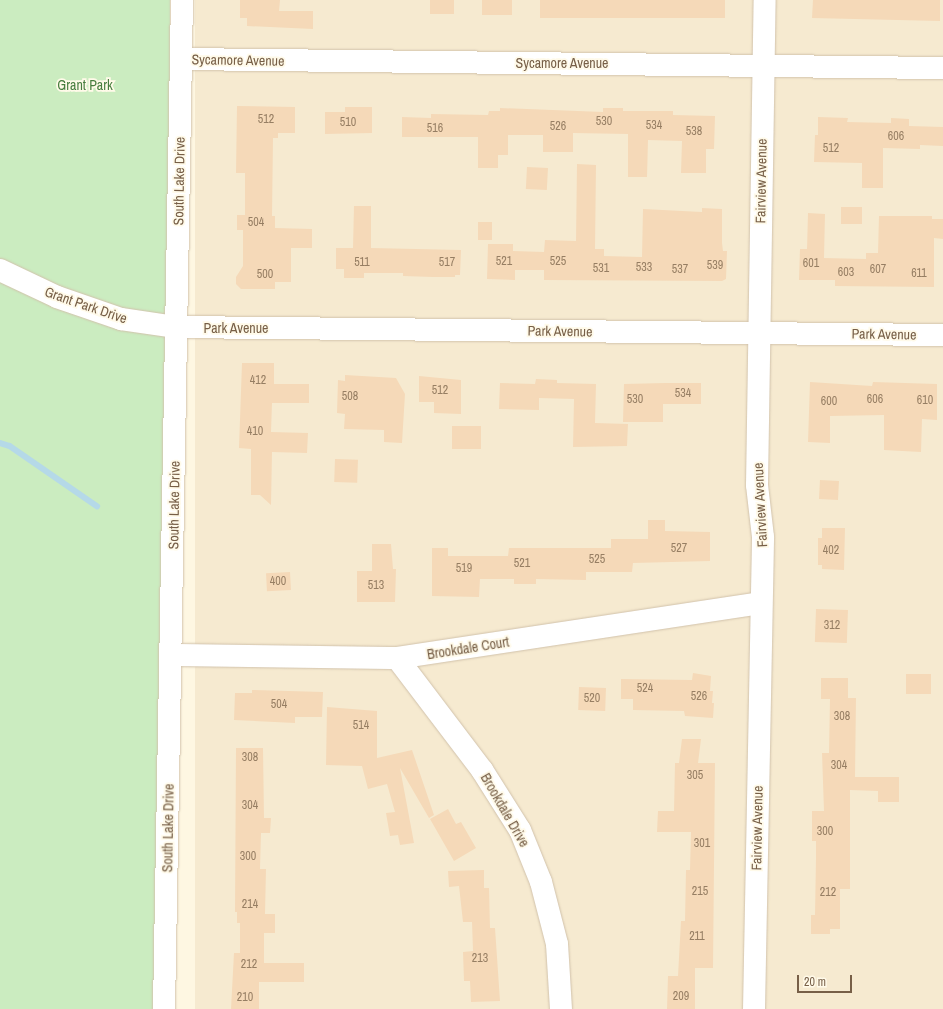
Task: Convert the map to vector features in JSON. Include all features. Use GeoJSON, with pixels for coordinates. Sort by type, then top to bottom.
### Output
{"type":"FeatureCollection","features":[{"type":"Feature","properties":{"kind":"street","name":"South Lake Drive"},"geometry":{"type":"LineString","coordinates":[[164,1009],[182,0]]}},
{"type":"Feature","properties":{"kind":"street","name":"Fairview Avenue"},"geometry":{"type":"LineString","coordinates":[[754,1009],[763,537],[757,485],[765,0]]}},
{"type":"Feature","properties":{"kind":"street","name":"Sycamore Avenue"},"geometry":{"type":"LineString","coordinates":[[181,59],[943,68]]}},
{"type":"Feature","properties":{"kind":"street","name":"Grant Park Drive"},"geometry":{"type":"LineString","coordinates":[[0,270],[57,297],[121,319],[176,328]]}},
{"type":"Feature","properties":{"kind":"street","name":"Park Avenue"},"geometry":{"type":"LineString","coordinates":[[176,328],[759,332],[943,335]]}},
{"type":"Feature","properties":{"kind":"street","name":"Brookdale Court"},"geometry":{"type":"LineString","coordinates":[[171,655],[398,658],[761,603]]}},
{"type":"Feature","properties":{"kind":"street","name":"Brookdale Drive"},"geometry":{"type":"LineString","coordinates":[[398,658],[482,770],[520,830],[541,882],[557,944],[561,1009]]}},
{"type":"Feature","properties":{"kind":"shaded area"},"geometry":{"type":"Polygon","coordinates":[[[195,0],[943,0],[943,1009],[195,1009],[195,0]]]}},
{"type":"Feature","properties":{"kind":"green space","name":"Grant Park"},"geometry":{"type":"Polygon","coordinates":[[[0,0],[170,0],[170,1009],[0,1009],[0,0]]]}},
{"type":"Feature","properties":{"kind":"building"},"geometry":{"type":"Polygon","coordinates":[[[240,0],[280,0],[279,11],[313,11],[313,29],[247,26],[247,18],[240,18],[240,0]]]}},
{"type":"Feature","properties":{"kind":"building"},"geometry":{"type":"Polygon","coordinates":[[[430,0],[454,0],[454,14],[430,14],[430,0]]]}},
{"type":"Feature","properties":{"kind":"building"},"geometry":{"type":"Polygon","coordinates":[[[482,0],[512,0],[512,15],[482,15],[482,0]]]}},
{"type":"Feature","properties":{"kind":"building"},"geometry":{"type":"Polygon","coordinates":[[[540,0],[725,0],[725,18],[540,18],[540,0]]]}},
{"type":"Feature","properties":{"kind":"building"},"geometry":{"type":"Polygon","coordinates":[[[813,0],[940,0],[940,21],[812,18],[813,0]]]}},
{"type":"Feature","properties":{"kind":"building"},"geometry":{"type":"Polygon","coordinates":[[[237,106],[295,107],[295,133],[278,133],[278,138],[273,138],[272,216],[275,216],[275,228],[312,229],[312,248],[291,248],[291,282],[275,282],[275,289],[241,289],[236,284],[236,277],[243,266],[243,230],[237,230],[237,215],[245,215],[245,173],[236,173],[237,106]]]}},
{"type":"Feature","properties":{"kind":"building"},"geometry":{"type":"Polygon","coordinates":[[[345,107],[372,107],[372,133],[325,134],[325,112],[345,112],[345,107]]]}},
{"type":"Feature","properties":{"kind":"building"},"geometry":{"type":"Polygon","coordinates":[[[500,108],[603,112],[603,108],[623,108],[623,111],[673,111],[673,115],[715,116],[714,149],[706,149],[706,173],[681,173],[682,141],[648,140],[647,177],[628,177],[628,134],[573,133],[573,152],[543,152],[543,135],[508,135],[508,155],[498,155],[498,168],[478,168],[478,137],[402,137],[402,117],[431,118],[431,114],[488,115],[489,111],[500,111],[500,108]]]}},
{"type":"Feature","properties":{"kind":"building"},"geometry":{"type":"Polygon","coordinates":[[[818,117],[848,118],[847,122],[891,123],[891,118],[909,119],[909,126],[943,127],[943,146],[920,145],[920,149],[883,148],[883,188],[862,188],[862,163],[814,162],[815,135],[818,135],[818,117]]]}},
{"type":"Feature","properties":{"kind":"building"},"geometry":{"type":"Polygon","coordinates":[[[577,164],[596,165],[595,249],[604,249],[604,256],[642,257],[643,209],[702,212],[702,208],[722,209],[722,243],[723,251],[727,251],[726,279],[722,281],[544,280],[544,270],[515,270],[515,280],[487,279],[488,244],[513,244],[513,251],[544,252],[545,240],[576,241],[577,164]]]}},
{"type":"Feature","properties":{"kind":"building"},"geometry":{"type":"Polygon","coordinates":[[[527,167],[548,168],[547,190],[526,189],[527,167]]]}},
{"type":"Feature","properties":{"kind":"building"},"geometry":{"type":"Polygon","coordinates":[[[354,206],[371,206],[371,248],[461,250],[460,275],[455,275],[455,277],[433,277],[403,276],[403,273],[364,273],[364,278],[344,278],[344,269],[336,269],[336,248],[353,248],[354,206]]]}},
{"type":"Feature","properties":{"kind":"building"},"geometry":{"type":"Polygon","coordinates":[[[841,207],[862,207],[862,224],[841,224],[841,207]]]}},
{"type":"Feature","properties":{"kind":"building"},"geometry":{"type":"Polygon","coordinates":[[[808,213],[825,214],[824,258],[866,259],[866,253],[878,253],[879,216],[932,216],[932,219],[943,219],[943,239],[934,238],[934,287],[835,286],[835,280],[799,280],[800,249],[807,249],[808,213]]]}},
{"type":"Feature","properties":{"kind":"building"},"geometry":{"type":"Polygon","coordinates":[[[478,222],[492,222],[492,240],[478,240],[478,222]]]}},
{"type":"Feature","properties":{"kind":"building"},"geometry":{"type":"Polygon","coordinates":[[[242,363],[274,363],[274,384],[309,384],[309,403],[272,403],[271,432],[308,433],[307,453],[272,452],[271,505],[260,495],[251,495],[251,449],[239,448],[242,363]]]}},
{"type":"Feature","properties":{"kind":"building"},"geometry":{"type":"Polygon","coordinates":[[[345,375],[396,378],[405,394],[402,443],[384,442],[384,430],[344,429],[345,414],[337,413],[338,380],[345,381],[345,375]]]}},
{"type":"Feature","properties":{"kind":"building"},"geometry":{"type":"Polygon","coordinates":[[[419,376],[461,380],[461,414],[434,413],[434,402],[419,402],[419,376]]]}},
{"type":"Feature","properties":{"kind":"building"},"geometry":{"type":"Polygon","coordinates":[[[536,379],[557,380],[557,383],[596,384],[595,423],[628,424],[627,446],[573,447],[574,399],[539,398],[539,410],[499,409],[500,383],[535,384],[536,379]]]}},
{"type":"Feature","properties":{"kind":"building"},"geometry":{"type":"Polygon","coordinates":[[[810,382],[872,386],[873,382],[937,384],[937,420],[922,419],[921,452],[884,450],[884,415],[830,416],[830,443],[808,442],[810,382]]]}},
{"type":"Feature","properties":{"kind":"building"},"geometry":{"type":"Polygon","coordinates":[[[701,383],[701,404],[663,404],[663,422],[623,422],[624,384],[701,383]]]}},
{"type":"Feature","properties":{"kind":"building"},"geometry":{"type":"Polygon","coordinates":[[[452,426],[481,426],[481,449],[452,449],[452,426]]]}},
{"type":"Feature","properties":{"kind":"building"},"geometry":{"type":"Polygon","coordinates":[[[335,459],[358,460],[357,483],[334,482],[335,459]]]}},
{"type":"Feature","properties":{"kind":"building"},"geometry":{"type":"Polygon","coordinates":[[[820,480],[839,481],[838,500],[819,499],[820,480]]]}},
{"type":"Feature","properties":{"kind":"building"},"geometry":{"type":"Polygon","coordinates":[[[648,520],[665,520],[665,531],[710,532],[710,561],[633,563],[632,572],[586,572],[586,580],[536,579],[536,584],[514,584],[514,579],[480,579],[479,597],[432,596],[432,548],[448,548],[448,556],[508,556],[509,548],[611,548],[611,539],[648,539],[648,520]]]}},
{"type":"Feature","properties":{"kind":"building"},"geometry":{"type":"Polygon","coordinates":[[[822,528],[845,528],[844,570],[822,569],[822,565],[818,565],[818,538],[822,538],[822,528]]]}},
{"type":"Feature","properties":{"kind":"building"},"geometry":{"type":"Polygon","coordinates":[[[372,544],[391,544],[393,569],[396,569],[395,602],[357,602],[357,571],[372,571],[372,544]]]}},
{"type":"Feature","properties":{"kind":"building"},"geometry":{"type":"Polygon","coordinates":[[[290,572],[291,590],[267,591],[266,573],[290,572]]]}},
{"type":"Feature","properties":{"kind":"building"},"geometry":{"type":"Polygon","coordinates":[[[816,609],[848,610],[847,643],[815,642],[816,609]]]}},
{"type":"Feature","properties":{"kind":"building"},"geometry":{"type":"Polygon","coordinates":[[[693,673],[711,676],[710,691],[713,691],[712,703],[714,703],[713,718],[685,716],[684,711],[633,710],[633,699],[621,699],[621,679],[692,680],[693,673]]]}},
{"type":"Feature","properties":{"kind":"building"},"geometry":{"type":"Polygon","coordinates":[[[906,674],[931,674],[931,694],[906,694],[906,674]]]}},
{"type":"Feature","properties":{"kind":"building"},"geometry":{"type":"Polygon","coordinates":[[[821,678],[848,678],[848,698],[856,698],[855,777],[899,777],[899,802],[878,802],[878,791],[850,790],[850,889],[840,889],[840,929],[830,929],[830,934],[811,934],[811,915],[815,915],[816,858],[816,841],[812,841],[812,811],[824,811],[822,753],[829,753],[830,699],[821,699],[821,678]]]}},
{"type":"Feature","properties":{"kind":"building"},"geometry":{"type":"Polygon","coordinates":[[[579,687],[606,688],[605,711],[578,710],[579,687]]]}},
{"type":"Feature","properties":{"kind":"building"},"geometry":{"type":"Polygon","coordinates":[[[252,690],[323,692],[322,717],[295,717],[295,723],[234,720],[235,693],[252,693],[252,690]]]}},
{"type":"Feature","properties":{"kind":"building"},"geometry":{"type":"Polygon","coordinates":[[[327,707],[377,711],[377,758],[412,750],[434,815],[429,818],[400,768],[414,843],[400,845],[398,835],[390,836],[386,813],[395,812],[387,784],[368,789],[362,766],[326,765],[327,707]]]}},
{"type":"Feature","properties":{"kind":"building"},"geometry":{"type":"Polygon","coordinates":[[[682,739],[701,739],[698,763],[715,763],[713,968],[695,968],[695,1009],[667,1009],[668,976],[678,976],[681,921],[685,921],[686,870],[690,870],[691,832],[657,832],[658,811],[674,811],[675,763],[679,763],[682,739]]]}},
{"type":"Feature","properties":{"kind":"building"},"geometry":{"type":"Polygon","coordinates":[[[236,748],[263,748],[264,818],[271,818],[270,833],[261,833],[260,869],[266,869],[265,914],[275,914],[275,933],[264,933],[264,963],[304,963],[304,982],[259,982],[259,1009],[231,1009],[234,953],[240,953],[240,923],[237,923],[237,912],[235,912],[236,748]]]}},
{"type":"Feature","properties":{"kind":"building"},"geometry":{"type":"Polygon","coordinates":[[[448,809],[456,824],[461,822],[476,848],[454,861],[430,819],[448,809]]]}},
{"type":"Feature","properties":{"kind":"building"},"geometry":{"type":"Polygon","coordinates":[[[484,870],[484,888],[489,888],[490,928],[495,928],[500,1001],[471,1002],[470,981],[464,981],[463,952],[473,951],[472,922],[463,922],[459,886],[449,887],[448,871],[484,870]]]}},
{"type":"Feature","properties":{"kind":"waterway"},"geometry":{"type":"LineString","coordinates":[[0,443],[10,446],[97,506]]}}]}
